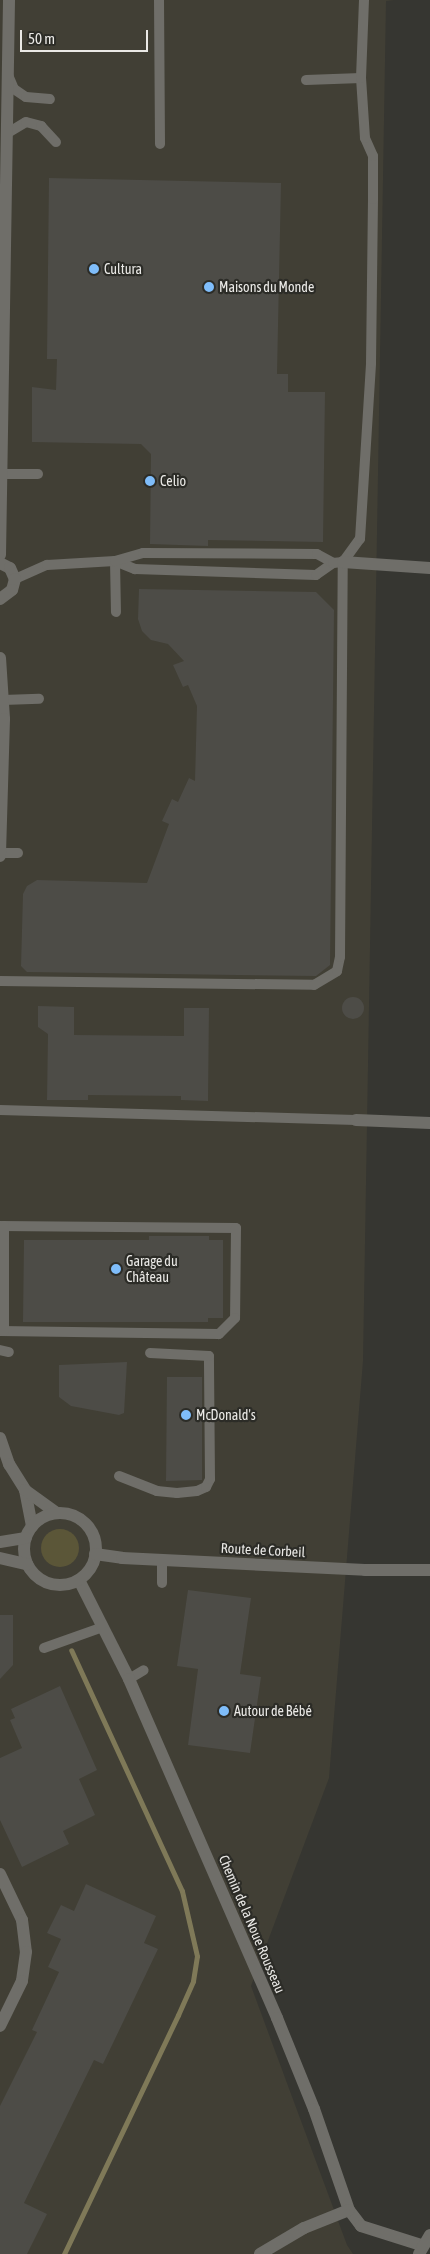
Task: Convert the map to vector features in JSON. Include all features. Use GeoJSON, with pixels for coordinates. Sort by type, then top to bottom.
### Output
{"type":"FeatureCollection","features":[{"type":"Feature","properties":{"kind":"street"},"geometry":{"type":"LineString","coordinates":[[0,555],[3,219],[9,0]]}},
{"type":"Feature","properties":{"kind":"street"},"geometry":{"type":"LineString","coordinates":[[338,562],[430,568]]}},
{"type":"Feature","properties":{"kind":"street"},"geometry":{"type":"LineString","coordinates":[[0,563],[10,568],[15,579],[12,590],[0,599]]}},
{"type":"Feature","properties":{"kind":"street"},"geometry":{"type":"LineString","coordinates":[[0,658],[3,700],[0,855]]}},
{"type":"Feature","properties":{"kind":"street"},"geometry":{"type":"LineString","coordinates":[[356,1120],[430,1122]]}},
{"type":"Feature","properties":{"kind":"street"},"geometry":{"type":"LineString","coordinates":[[0,1438],[10,1464],[25,1490],[32,1526]]}},
{"type":"Feature","properties":{"kind":"street"},"geometry":{"type":"LineString","coordinates":[[25,1490],[57,1513],[81,1520],[90,1530],[96,1554],[92,1564],[78,1580],[67,1584],[49,1583],[34,1574],[27,1564],[24,1551],[26,1538],[32,1526],[43,1517],[57,1513]]}},
{"type":"Feature","properties":{"kind":"street"},"geometry":{"type":"LineString","coordinates":[[0,1542],[26,1538]]}},
{"type":"Feature","properties":{"kind":"street","name":"Route de Corbeil"},"geometry":{"type":"LineString","coordinates":[[96,1554],[162,1560],[430,1570]]}},
{"type":"Feature","properties":{"kind":"street"},"geometry":{"type":"LineString","coordinates":[[0,1558],[27,1564]]}},
{"type":"Feature","properties":{"kind":"street","name":"Chemin de la Noue Rousseau"},"geometry":{"type":"LineString","coordinates":[[78,1580],[97,1629],[129,1679],[277,2018],[314,2109],[349,2210],[361,2226],[423,2245]]}},
{"type":"Feature","properties":{"kind":"street"},"geometry":{"type":"LineString","coordinates":[[0,1874],[22,1920],[26,1952],[22,1981],[0,2026]]}},
{"type":"Feature","properties":{"kind":"street"},"geometry":{"type":"LineString","coordinates":[[260,2254],[304,2228],[349,2210]]}},
{"type":"Feature","properties":{"kind":"lane"},"geometry":{"type":"LineString","coordinates":[[159,0],[160,144]]}},
{"type":"Feature","properties":{"kind":"lane"},"geometry":{"type":"LineString","coordinates":[[115,561],[135,569],[316,575],[338,562],[360,539],[363,530],[371,363],[373,156],[365,138],[361,78],[364,0]]}},
{"type":"Feature","properties":{"kind":"lane"},"geometry":{"type":"LineString","coordinates":[[7,71],[14,89],[26,97],[50,99]]}},
{"type":"Feature","properties":{"kind":"lane"},"geometry":{"type":"LineString","coordinates":[[306,80],[361,78]]}},
{"type":"Feature","properties":{"kind":"lane"},"geometry":{"type":"LineString","coordinates":[[6,134],[26,122],[41,126],[56,142]]}},
{"type":"Feature","properties":{"kind":"lane"},"geometry":{"type":"LineString","coordinates":[[2,474],[38,474]]}},
{"type":"Feature","properties":{"kind":"lane"},"geometry":{"type":"LineString","coordinates":[[15,579],[47,565],[115,561],[143,553],[317,554],[338,562]]}},
{"type":"Feature","properties":{"kind":"lane"},"geometry":{"type":"LineString","coordinates":[[115,561],[116,612]]}},
{"type":"Feature","properties":{"kind":"lane"},"geometry":{"type":"LineString","coordinates":[[0,981],[314,985],[337,972],[340,957],[338,562]]}},
{"type":"Feature","properties":{"kind":"lane"},"geometry":{"type":"LineString","coordinates":[[3,700],[39,699]]}},
{"type":"Feature","properties":{"kind":"lane"},"geometry":{"type":"LineString","coordinates":[[0,855],[18,853]]}},
{"type":"Feature","properties":{"kind":"lane"},"geometry":{"type":"LineString","coordinates":[[0,1110],[356,1120]]}},
{"type":"Feature","properties":{"kind":"lane"},"geometry":{"type":"LineString","coordinates":[[2,1226],[236,1228],[235,1318],[219,1334],[2,1331],[2,1226]]}},
{"type":"Feature","properties":{"kind":"lane"},"geometry":{"type":"LineString","coordinates":[[119,1476],[144,1486],[200,1486],[210,1478],[209,1356],[150,1353]]}},
{"type":"Feature","properties":{"kind":"lane"},"geometry":{"type":"LineString","coordinates":[[162,1560],[162,1582]]}},
{"type":"Feature","properties":{"kind":"lane"},"geometry":{"type":"LineString","coordinates":[[44,1648],[97,1629]]}},
{"type":"Feature","properties":{"kind":"lane"},"geometry":{"type":"LineString","coordinates":[[129,1679],[144,1670]]}},
{"type":"Feature","properties":{"kind":"shaded area"},"geometry":{"type":"Polygon","coordinates":[[[0,0],[394,0],[386,1],[363,1361],[329,1778],[251,1986],[347,2245],[353,2254],[0,2254],[0,0]]]}},
{"type":"Feature","properties":{"kind":"shaded area"},"geometry":{"type":"Polygon","coordinates":[[[60,1529],[73,1535],[79,1548],[73,1561],[60,1567],[47,1561],[41,1548],[47,1535],[60,1529]]]}},
{"type":"Feature","properties":{"kind":"building"},"geometry":{"type":"Polygon","coordinates":[[[49,178],[281,183],[277,374],[288,374],[288,392],[325,392],[323,542],[208,540],[208,546],[150,544],[151,454],[141,444],[32,442],[32,387],[56,390],[57,359],[47,359],[49,178]]]}},
{"type":"Feature","properties":{"kind":"building"},"geometry":{"type":"Polygon","coordinates":[[[139,589],[316,592],[334,610],[330,965],[316,976],[27,972],[21,966],[23,894],[27,886],[37,880],[147,883],[169,824],[162,821],[172,799],[178,802],[189,778],[195,781],[197,706],[188,685],[183,687],[173,665],[184,661],[168,644],[151,640],[142,631],[138,619],[139,589]]]}},
{"type":"Feature","properties":{"kind":"building"},"geometry":{"type":"Polygon","coordinates":[[[353,997],[361,1000],[364,1008],[361,1016],[353,1019],[345,1016],[342,1008],[345,1000],[353,997]]]}},
{"type":"Feature","properties":{"kind":"building"},"geometry":{"type":"Polygon","coordinates":[[[38,1006],[74,1007],[74,1035],[184,1036],[184,1008],[209,1008],[208,1101],[181,1100],[181,1096],[88,1095],[88,1100],[47,1100],[48,1034],[38,1027],[38,1006]]]}},
{"type":"Feature","properties":{"kind":"building","name":"Garage du Château"},"geometry":{"type":"Polygon","coordinates":[[[149,1236],[209,1236],[209,1240],[223,1240],[223,1318],[208,1318],[208,1322],[23,1322],[24,1240],[149,1240],[149,1236]]]}},
{"type":"Feature","properties":{"kind":"building"},"geometry":{"type":"Polygon","coordinates":[[[127,1362],[124,1413],[119,1415],[71,1406],[59,1397],[59,1365],[127,1362]]]}},
{"type":"Feature","properties":{"kind":"building","name":"McDonald's"},"geometry":{"type":"Polygon","coordinates":[[[167,1377],[202,1377],[202,1480],[166,1481],[167,1377]]]}},
{"type":"Feature","properties":{"kind":"building"},"geometry":{"type":"Polygon","coordinates":[[[188,1590],[251,1598],[240,1674],[261,1677],[250,1753],[188,1745],[198,1669],[177,1666],[188,1590]]]}},
{"type":"Feature","properties":{"kind":"building"},"geometry":{"type":"Polygon","coordinates":[[[0,1615],[13,1615],[13,1665],[0,1679],[0,1615]]]}},
{"type":"Feature","properties":{"kind":"building"},"geometry":{"type":"Polygon","coordinates":[[[60,1686],[97,1770],[79,1779],[95,1815],[63,1831],[69,1844],[22,1867],[0,1820],[0,1758],[22,1748],[10,1720],[15,1718],[11,1709],[60,1686]]]}},
{"type":"Feature","properties":{"kind":"building"},"geometry":{"type":"Polygon","coordinates":[[[86,1884],[156,1916],[144,1943],[158,1949],[103,2064],[94,2060],[24,2203],[47,2214],[27,2254],[0,2254],[0,2106],[37,2032],[32,2030],[59,1972],[48,1967],[61,1939],[47,1933],[61,1905],[74,1911],[86,1884]]]}},
{"type":"Feature","properties":{"kind":"waterway"},"geometry":{"type":"LineString","coordinates":[[64,2254],[178,2015],[193,1981],[197,1956],[182,1891],[71,1650]]}},
{"type":"Feature","properties":{"kind":"place","name":"Cultura"},"geometry":{"type":"Point","coordinates":[94,269]}},
{"type":"Feature","properties":{"kind":"place","name":"Maisons du Monde"},"geometry":{"type":"Point","coordinates":[209,287]}},
{"type":"Feature","properties":{"kind":"place","name":"Celio"},"geometry":{"type":"Point","coordinates":[150,481]}},
{"type":"Feature","properties":{"kind":"place","name":"Garage du Château"},"geometry":{"type":"Point","coordinates":[116,1269]}},
{"type":"Feature","properties":{"kind":"place","name":"McDonald's"},"geometry":{"type":"Point","coordinates":[186,1415]}},
{"type":"Feature","properties":{"kind":"place","name":"Autour de Bébé"},"geometry":{"type":"Point","coordinates":[224,1711]}}]}
